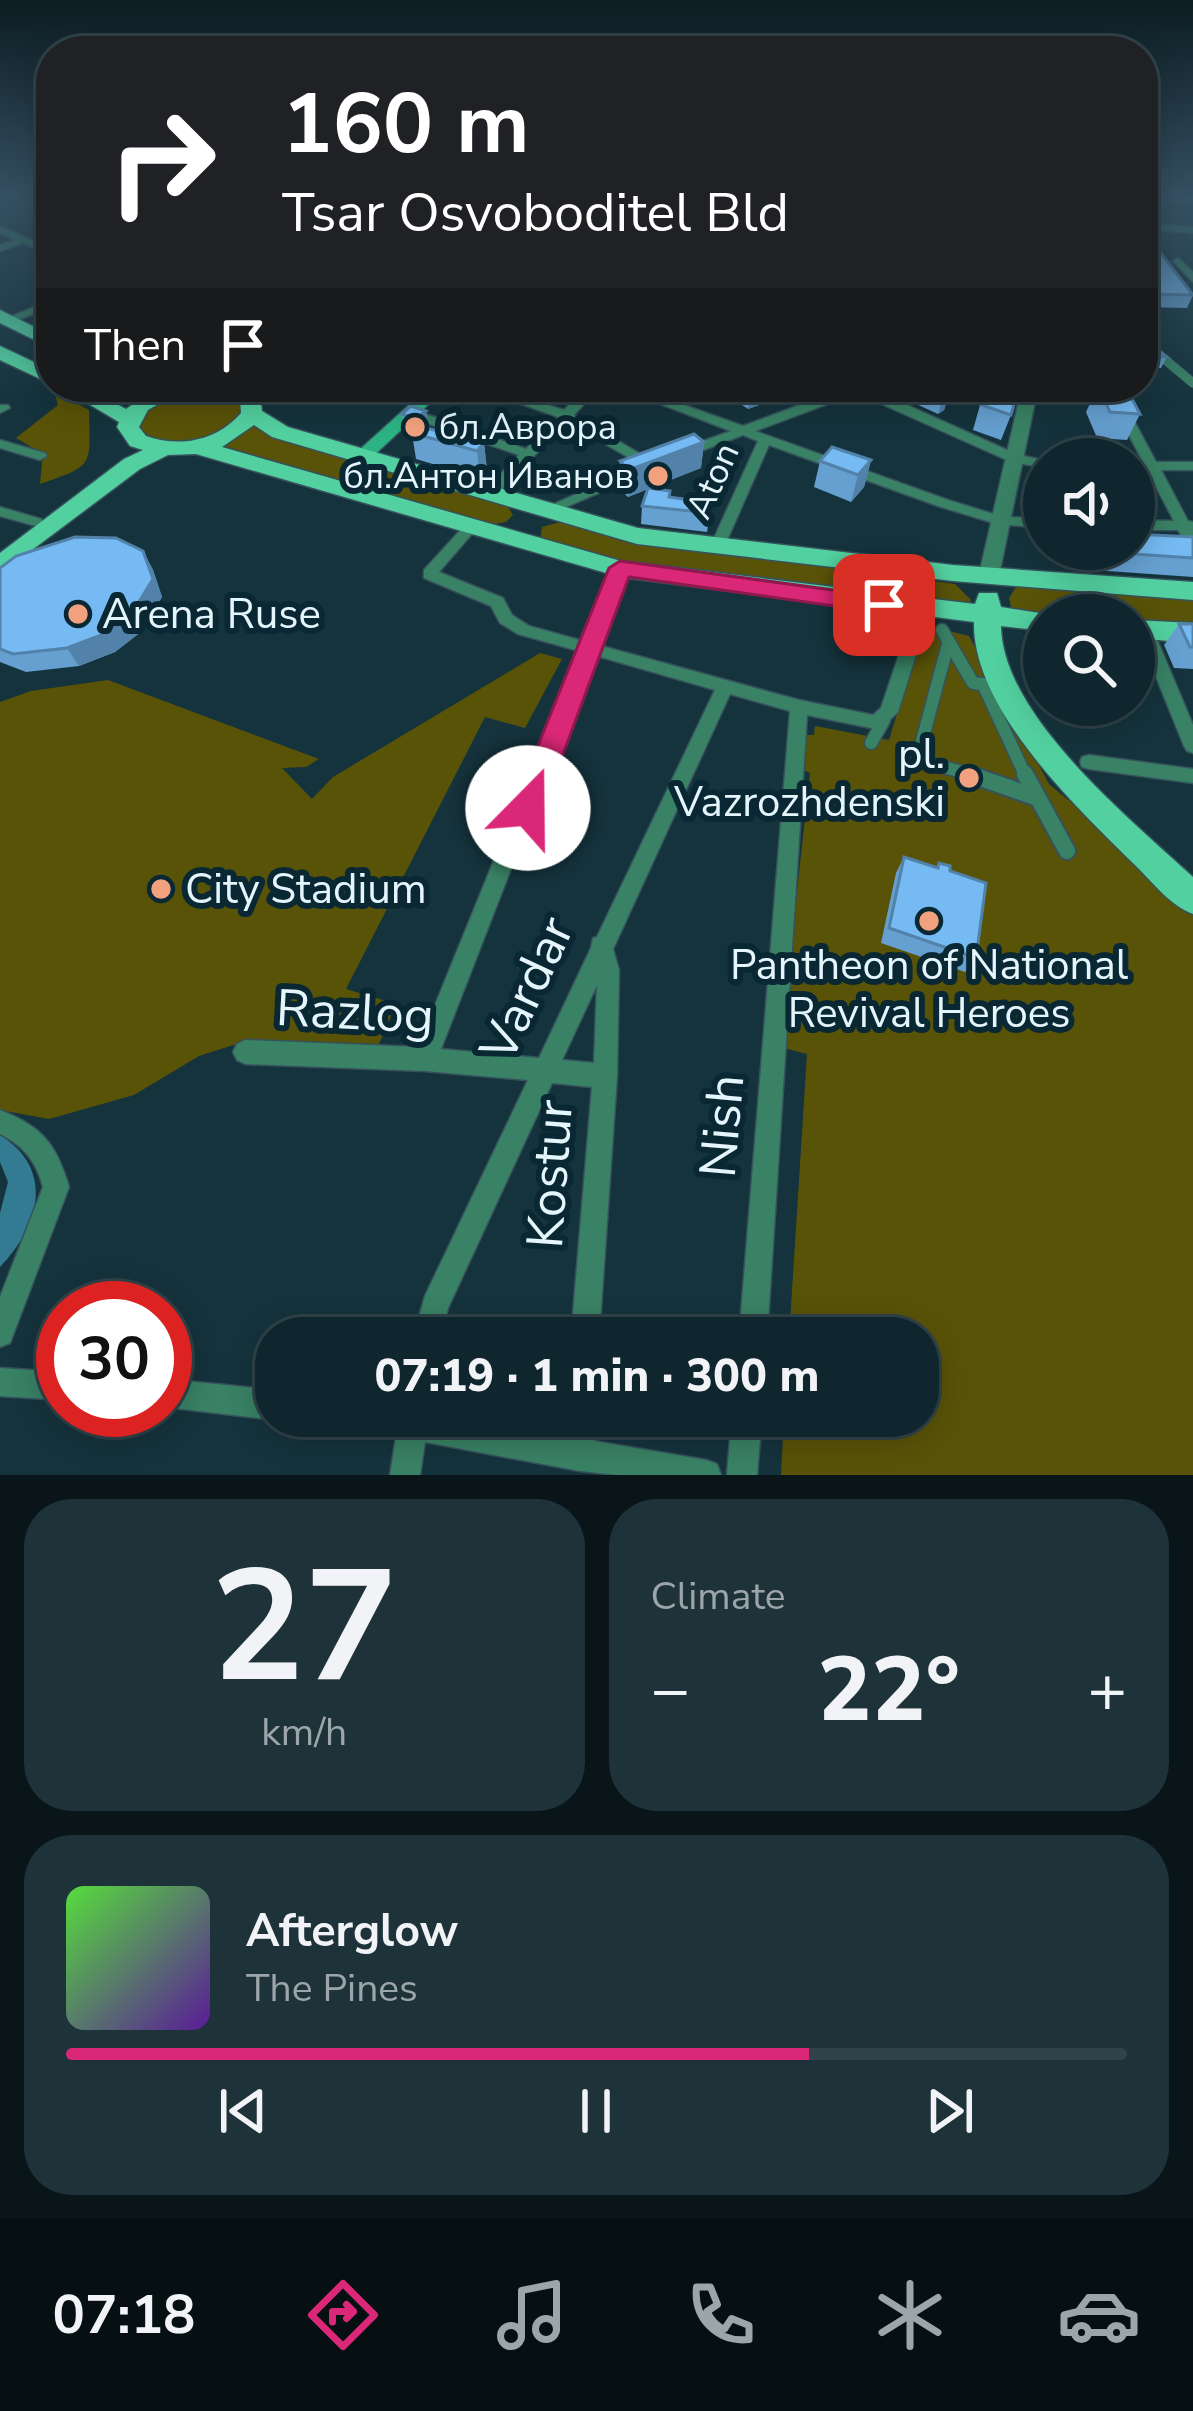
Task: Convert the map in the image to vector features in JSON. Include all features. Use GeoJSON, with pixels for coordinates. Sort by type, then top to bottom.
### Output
{"type":"FeatureCollection","features":[{"type":"Feature","properties":{"kind":"main road"},"geometry":{"type":"LineString","coordinates":[[4,318],[36,334]]}},
{"type":"Feature","properties":{"kind":"main road"},"geometry":{"type":"LineString","coordinates":[[0,352],[36,370]]}},
{"type":"Feature","properties":{"kind":"main road"},"geometry":{"type":"LineString","coordinates":[[92,402],[163,449]]}},
{"type":"Feature","properties":{"kind":"main road"},"geometry":{"type":"LineString","coordinates":[[0,548],[115,462],[128,446],[130,427],[145,402]]}},
{"type":"Feature","properties":{"kind":"main road"},"geometry":{"type":"LineString","coordinates":[[117,478],[160,457],[205,449],[238,430],[245,402]]}},
{"type":"Feature","properties":{"kind":"main road"},"geometry":{"type":"LineString","coordinates":[[252,402],[280,432],[637,536],[988,575],[1193,591]]}},
{"type":"Feature","properties":{"kind":"main road"},"geometry":{"type":"LineString","coordinates":[[363,456],[422,402]]}},
{"type":"Feature","properties":{"kind":"main road"},"geometry":{"type":"LineString","coordinates":[[0,566],[140,458],[163,449],[205,449],[620,568],[1023,620]]}},
{"type":"Feature","properties":{"kind":"main road"},"geometry":{"type":"LineString","coordinates":[[477,530],[504,531],[520,520],[514,501]]}},
{"type":"Feature","properties":{"kind":"main road"},"geometry":{"type":"LineString","coordinates":[[537,547],[531,530],[545,512]]}},
{"type":"Feature","properties":{"kind":"main road"},"geometry":{"type":"LineString","coordinates":[[988,575],[991,656],[1005,686],[1087,796],[1193,899]]}},
{"type":"Feature","properties":{"kind":"main road"},"geometry":{"type":"LineString","coordinates":[[1155,631],[1193,633]]}},
{"type":"Feature","properties":{"kind":"street"},"geometry":{"type":"LineString","coordinates":[[4,318],[36,308]]}},
{"type":"Feature","properties":{"kind":"street"},"geometry":{"type":"LineString","coordinates":[[1158,354],[1193,383]]}},
{"type":"Feature","properties":{"kind":"street"},"geometry":{"type":"LineString","coordinates":[[525,402],[565,415],[652,465]]}},
{"type":"Feature","properties":{"kind":"street"},"geometry":{"type":"LineString","coordinates":[[489,494],[578,402]]}},
{"type":"Feature","properties":{"kind":"street"},"geometry":{"type":"LineString","coordinates":[[663,402],[1002,521],[1023,522]]}},
{"type":"Feature","properties":{"kind":"street"},"geometry":{"type":"LineString","coordinates":[[545,512],[652,465],[820,402]]}},
{"type":"Feature","properties":{"kind":"street"},"geometry":{"type":"LineString","coordinates":[[888,402],[1023,460]]}},
{"type":"Feature","properties":{"kind":"street"},"geometry":{"type":"LineString","coordinates":[[988,575],[1027,402]]}},
{"type":"Feature","properties":{"kind":"street"},"geometry":{"type":"LineString","coordinates":[[1119,402],[1137,438]]}},
{"type":"Feature","properties":{"kind":"street"},"geometry":{"type":"LineString","coordinates":[[410,413],[525,453]]}},
{"type":"Feature","properties":{"kind":"street","name":"Aton"},"geometry":{"type":"LineString","coordinates":[[716,547],[765,439]]}},
{"type":"Feature","properties":{"kind":"street"},"geometry":{"type":"LineString","coordinates":[[0,444],[40,456]]}},
{"type":"Feature","properties":{"kind":"street"},"geometry":{"type":"LineString","coordinates":[[1155,466],[1193,466]]}},
{"type":"Feature","properties":{"kind":"street"},"geometry":{"type":"LineString","coordinates":[[1155,472],[1188,526],[1193,544]]}},
{"type":"Feature","properties":{"kind":"street"},"geometry":{"type":"LineString","coordinates":[[0,511],[36,522]]}},
{"type":"Feature","properties":{"kind":"street"},"geometry":{"type":"LineString","coordinates":[[1155,525],[1188,526]]}},
{"type":"Feature","properties":{"kind":"street"},"geometry":{"type":"LineString","coordinates":[[477,530],[434,575],[497,602],[506,619],[524,630],[799,706],[836,722],[884,719]]}},
{"type":"Feature","properties":{"kind":"street"},"geometry":{"type":"LineString","coordinates":[[425,1059],[591,652],[620,568]]}},
{"type":"Feature","properties":{"kind":"street"},"geometry":{"type":"LineString","coordinates":[[871,743],[922,610]]}},
{"type":"Feature","properties":{"kind":"street"},"geometry":{"type":"LineString","coordinates":[[1039,800],[1022,786],[966,776],[917,760],[930,724],[945,637],[975,683],[982,684],[1067,850]]}},
{"type":"Feature","properties":{"kind":"street"},"geometry":{"type":"LineString","coordinates":[[1155,663],[1193,746]]}},
{"type":"Feature","properties":{"kind":"street","name":"Vardar"},"geometry":{"type":"LineString","coordinates":[[433,1317],[541,1070],[724,686]]}},
{"type":"Feature","properties":{"kind":"street","name":"Nish"},"geometry":{"type":"LineString","coordinates":[[755,1317],[799,706]]}},
{"type":"Feature","properties":{"kind":"street"},"geometry":{"type":"LineString","coordinates":[[1089,762],[1193,776]]}},
{"type":"Feature","properties":{"kind":"street","name":"Kostur"},"geometry":{"type":"LineString","coordinates":[[587,1317],[605,1076],[608,970],[601,945]]}},
{"type":"Feature","properties":{"kind":"street","name":"Razlog"},"geometry":{"type":"LineString","coordinates":[[244,1052],[425,1059],[605,1076]]}},
{"type":"Feature","properties":{"kind":"street"},"geometry":{"type":"LineString","coordinates":[[0,1122],[37,1142],[51,1165],[56,1187],[0,1333]]}},
{"type":"Feature","properties":{"kind":"street"},"geometry":{"type":"LineString","coordinates":[[0,1382],[36,1384]]}},
{"type":"Feature","properties":{"kind":"street"},"geometry":{"type":"LineString","coordinates":[[192,1396],[255,1403]]}},
{"type":"Feature","properties":{"kind":"street"},"geometry":{"type":"LineString","coordinates":[[405,1475],[411,1437]]}},
{"type":"Feature","properties":{"kind":"street"},"geometry":{"type":"LineString","coordinates":[[492,1437],[706,1475]]}},
{"type":"Feature","properties":{"kind":"street"},"geometry":{"type":"LineString","coordinates":[[580,1437],[580,1456]]}},
{"type":"Feature","properties":{"kind":"street"},"geometry":{"type":"LineString","coordinates":[[742,1475],[745,1437]]}},
{"type":"Feature","properties":{"kind":"shaded area"},"geometry":{"type":"Polygon","coordinates":[[[74,402],[89,410],[88,453],[80,467],[40,484],[43,454],[16,438],[58,405],[74,402]]]}},
{"type":"Feature","properties":{"kind":"shaded area"},"geometry":{"type":"Polygon","coordinates":[[[159,402],[242,402],[244,414],[219,431],[182,442],[140,434],[138,416],[159,402]]]}},
{"type":"Feature","properties":{"kind":"shaded area"},"geometry":{"type":"Polygon","coordinates":[[[251,425],[507,505],[513,515],[506,522],[489,525],[217,444],[251,425]]]}},
{"type":"Feature","properties":{"kind":"shaded area"},"geometry":{"type":"Polygon","coordinates":[[[560,522],[650,543],[955,584],[971,600],[965,611],[622,564],[540,540],[542,527],[560,522]]]}},
{"type":"Feature","properties":{"kind":"shaded area"},"geometry":{"type":"Polygon","coordinates":[[[1026,585],[1193,596],[1193,626],[1155,624],[1155,594],[1023,594],[1023,615],[1013,615],[1009,598],[1016,587],[1026,585]]]}},
{"type":"Feature","properties":{"kind":"shaded area"},"geometry":{"type":"Polygon","coordinates":[[[924,625],[969,636],[1049,784],[1193,904],[1193,1475],[781,1475],[783,1437],[939,1437],[939,1317],[790,1317],[807,1054],[780,1047],[810,773],[799,768],[805,735],[814,735],[815,726],[889,740],[924,625]]]}},
{"type":"Feature","properties":{"kind":"shaded area","name":"City Stadium"},"geometry":{"type":"Polygon","coordinates":[[[540,653],[562,659],[525,728],[485,717],[346,989],[396,1004],[379,1044],[249,1040],[199,1056],[134,1095],[49,1119],[0,1110],[0,702],[31,691],[108,680],[319,759],[306,767],[282,768],[312,799],[333,777],[540,653]]]}},
{"type":"Feature","properties":{"kind":"water"},"geometry":{"type":"Polygon","coordinates":[[[0,1135],[29,1164],[36,1198],[25,1234],[0,1267],[0,1213],[8,1182],[0,1162],[0,1135]]]}},
{"type":"Feature","properties":{"kind":"building"},"geometry":{"type":"Polygon","coordinates":[[[1158,264],[1169,264],[1193,295],[1158,294],[1158,264]]]}},
{"type":"Feature","properties":{"kind":"building"},"geometry":{"type":"Polygon","coordinates":[[[983,402],[1015,402],[1011,415],[983,402]]]}},
{"type":"Feature","properties":{"kind":"building"},"geometry":{"type":"Polygon","coordinates":[[[1106,402],[1134,402],[1140,414],[1110,412],[1106,402]]]}},
{"type":"Feature","properties":{"kind":"building"},"geometry":{"type":"Polygon","coordinates":[[[411,406],[426,411],[416,419],[402,414],[411,406]]]}},
{"type":"Feature","properties":{"kind":"building"},"geometry":{"type":"Polygon","coordinates":[[[419,426],[484,443],[477,451],[412,433],[419,426]]]}},
{"type":"Feature","properties":{"kind":"building"},"geometry":{"type":"Polygon","coordinates":[[[694,434],[704,442],[629,470],[620,461],[694,434]]]}},
{"type":"Feature","properties":{"kind":"building"},"geometry":{"type":"Polygon","coordinates":[[[832,447],[871,460],[858,475],[820,461],[832,447]]]}},
{"type":"Feature","properties":{"kind":"building"},"geometry":{"type":"Polygon","coordinates":[[[648,488],[670,491],[669,497],[712,503],[709,513],[642,506],[648,488]]]}},
{"type":"Feature","properties":{"kind":"building"},"geometry":{"type":"Polygon","coordinates":[[[1155,535],[1193,537],[1193,558],[1155,555],[1155,535]]]}},
{"type":"Feature","properties":{"kind":"building","name":"Arena Ruse"},"geometry":{"type":"Polygon","coordinates":[[[75,537],[116,538],[143,551],[153,579],[132,613],[104,634],[67,648],[13,654],[0,649],[0,568],[16,556],[75,537]]]}},
{"type":"Feature","properties":{"kind":"building"},"geometry":{"type":"Polygon","coordinates":[[[1179,624],[1193,624],[1193,647],[1190,647],[1179,624]]]}},
{"type":"Feature","properties":{"kind":"building","name":"Pantheon of National Revival Heroes"},"geometry":{"type":"Polygon","coordinates":[[[904,857],[938,868],[939,863],[950,866],[950,871],[986,883],[976,958],[889,928],[904,857]]]}},
{"type":"Feature","properties":{"kind":"place","name":"бл.Аврора"},"geometry":{"type":"Point","coordinates":[415,427]}},
{"type":"Feature","properties":{"kind":"place","name":"бл.Антон Иванов"},"geometry":{"type":"Point","coordinates":[658,476]}},
{"type":"Feature","properties":{"kind":"place","name":"Arena Ruse"},"geometry":{"type":"Point","coordinates":[78,614]}},
{"type":"Feature","properties":{"kind":"place","name":"pl. Vazrozhdenski"},"geometry":{"type":"Point","coordinates":[969,778]}},
{"type":"Feature","properties":{"kind":"place","name":"City Stadium"},"geometry":{"type":"Point","coordinates":[161,889]}},
{"type":"Feature","properties":{"kind":"place","name":"Pantheon of National Revival Heroes"},"geometry":{"type":"Point","coordinates":[929,921]}},
{"type":"Feature","properties":{"kind":"route"},"geometry":{"type":"LineString","coordinates":[[528,808],[620,568],[884,605]]}}]}
